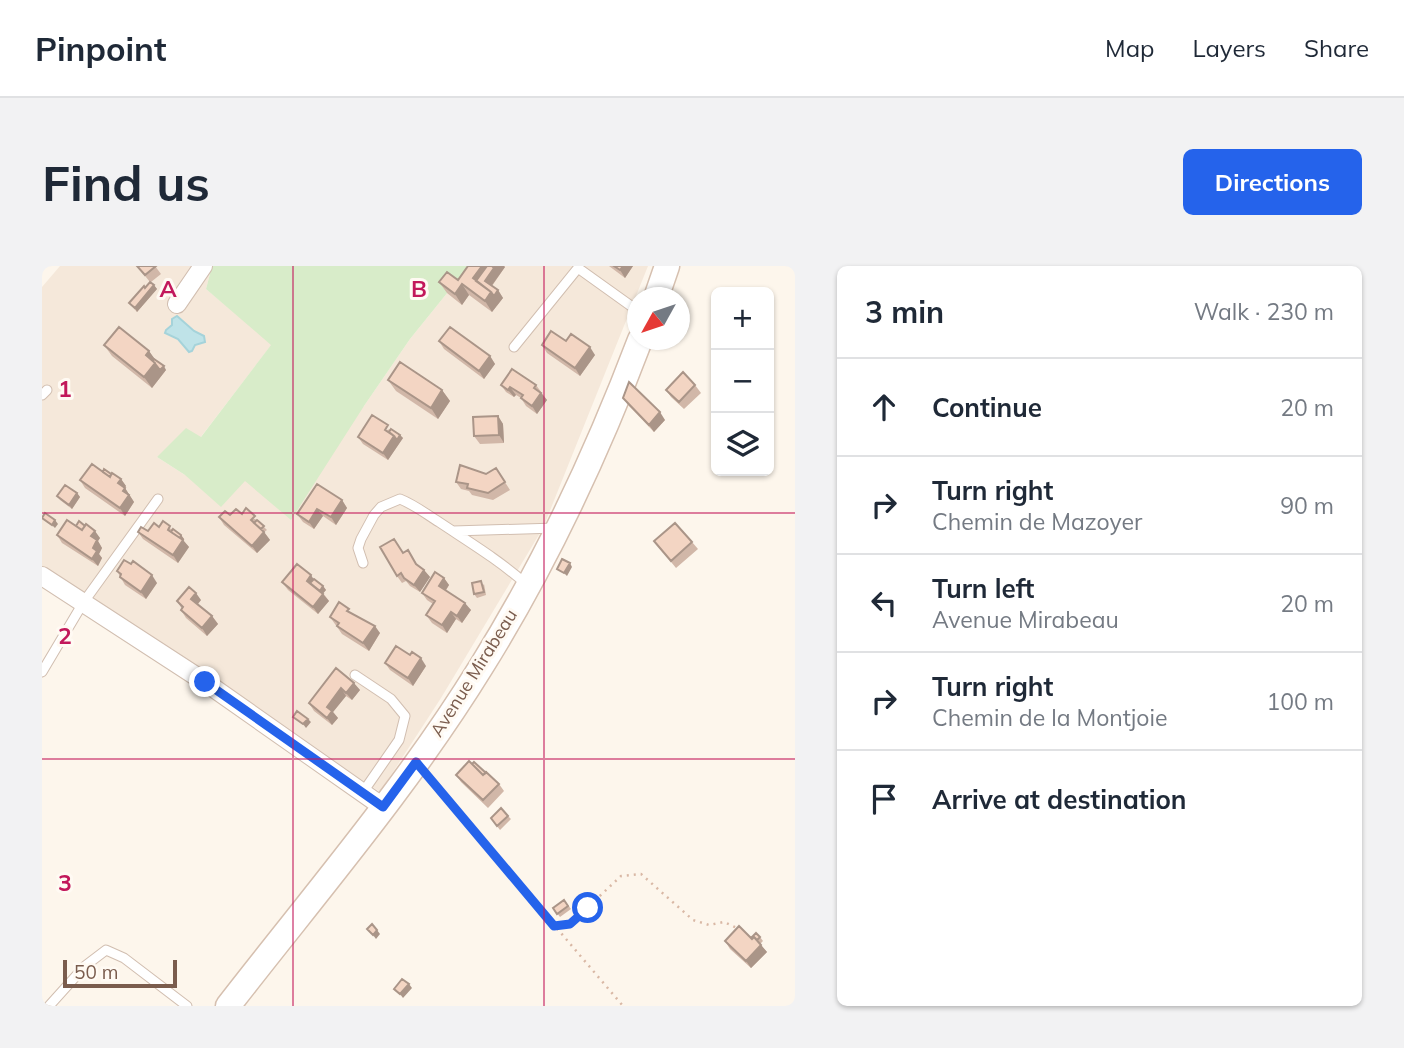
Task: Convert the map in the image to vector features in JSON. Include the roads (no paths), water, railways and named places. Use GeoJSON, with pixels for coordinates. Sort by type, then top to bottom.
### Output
{"type":"FeatureCollection","features":[{"type":"Feature","properties":{"kind":"main road"},"geometry":{"type":"LineString","coordinates":[[660,287],[668,267]]}},
{"type":"Feature","properties":{"kind":"main road","name":"Avenue Mirabeau"},"geometry":{"type":"LineString","coordinates":[[228,1006],[383,807],[481,668],[528,586],[557,528],[636,350]]}},
{"type":"Feature","properties":{"kind":"street"},"geometry":{"type":"LineString","coordinates":[[177,304],[204,266]]}},
{"type":"Feature","properties":{"kind":"street"},"geometry":{"type":"LineString","coordinates":[[42,576],[205,682],[383,807]]}},
{"type":"Feature","properties":{"kind":"lane"},"geometry":{"type":"LineString","coordinates":[[514,347],[579,267],[627,303]]}},
{"type":"Feature","properties":{"kind":"lane"},"geometry":{"type":"LineString","coordinates":[[42,672],[83,603],[158,499]]}},
{"type":"Feature","properties":{"kind":"lane"},"geometry":{"type":"LineString","coordinates":[[363,563],[358,548],[360,539],[381,507],[400,499],[413,504],[453,531],[510,570],[528,586]]}},
{"type":"Feature","properties":{"kind":"lane"},"geometry":{"type":"LineString","coordinates":[[453,531],[557,528]]}},
{"type":"Feature","properties":{"kind":"lane"},"geometry":{"type":"LineString","coordinates":[[355,675],[391,699],[405,716],[398,740],[363,792]]}},
{"type":"Feature","properties":{"kind":"lane"},"geometry":{"type":"LineString","coordinates":[[49,1006],[85,965],[106,950],[124,958],[187,1006]]}},
{"type":"Feature","properties":{"kind":"water"},"geometry":{"type":"Polygon","coordinates":[[[177,316],[204,336],[205,342],[195,345],[189,352],[178,339],[165,333],[172,325],[172,319],[177,316]]]}}]}
